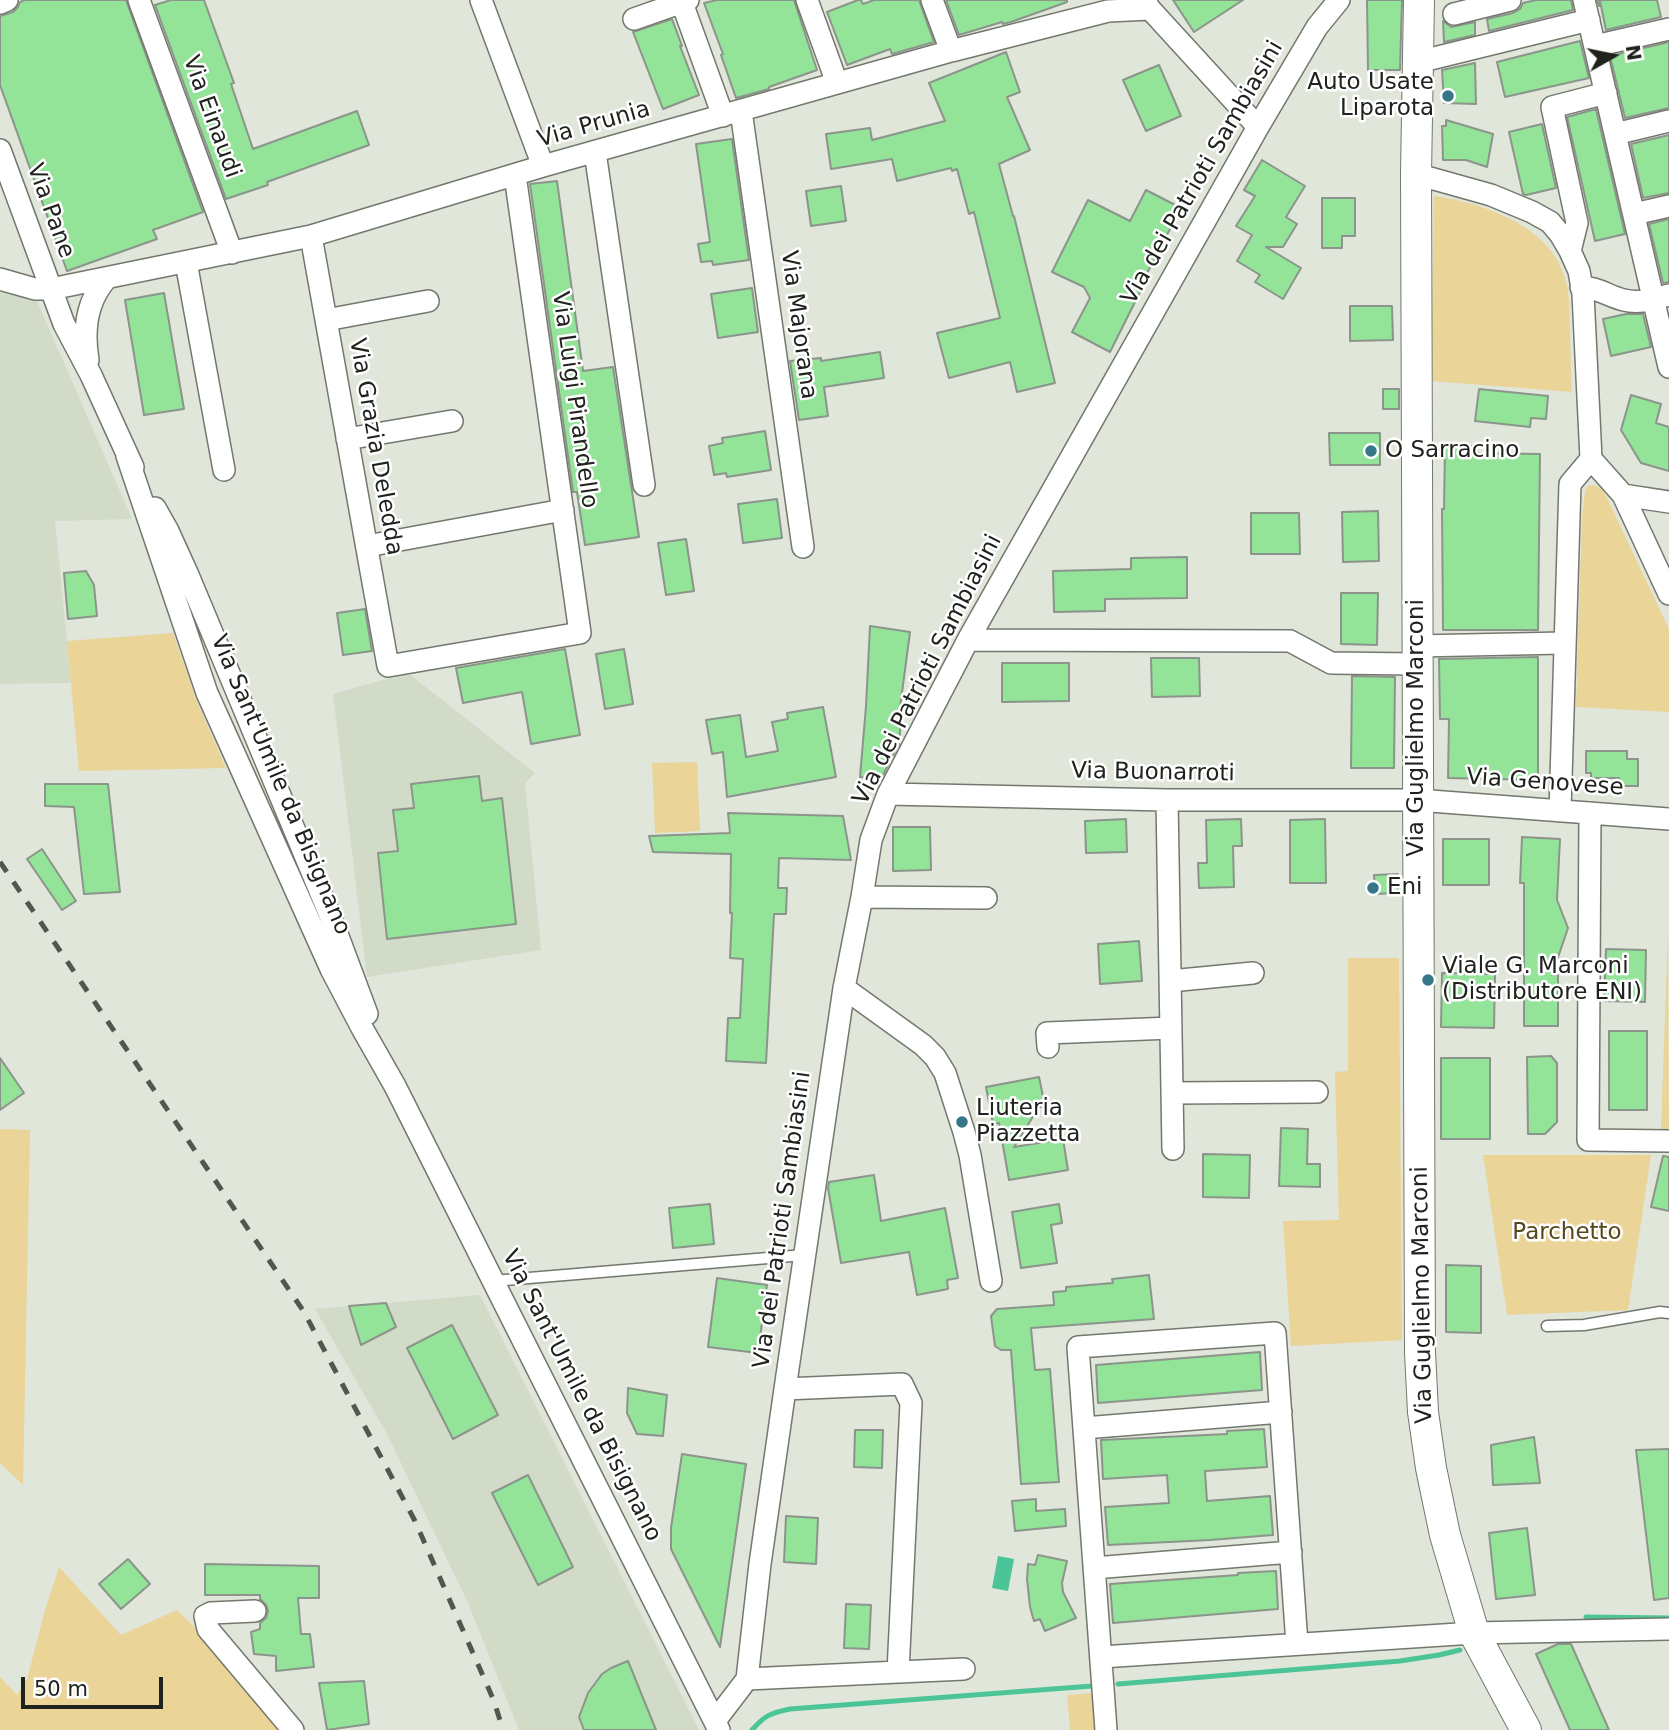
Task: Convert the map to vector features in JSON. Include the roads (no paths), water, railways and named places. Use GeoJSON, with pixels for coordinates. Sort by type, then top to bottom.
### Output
{"type":"FeatureCollection","features":[{"type":"Feature","properties":{"kind":"main road","name":"Via Guglielmo Marconi"},"geometry":{"type":"LineString","coordinates":[[1419,0],[1416,174],[1417,800],[1420,1352],[1423,1412],[1445,1535],[1474,1633],[1526,1730]]}},
{"type":"Feature","properties":{"kind":"street"},"geometry":{"type":"LineString","coordinates":[[0,3],[7,0]]}},
{"type":"Feature","properties":{"kind":"street","name":"Via Einaudi"},"geometry":{"type":"LineString","coordinates":[[139,0],[232,253]]}},
{"type":"Feature","properties":{"kind":"street"},"geometry":{"type":"LineString","coordinates":[[481,0],[543,166]]}},
{"type":"Feature","properties":{"kind":"street"},"geometry":{"type":"LineString","coordinates":[[807,0],[837,83]]}},
{"type":"Feature","properties":{"kind":"street"},"geometry":{"type":"LineString","coordinates":[[932,0],[951,51]]}},
{"type":"Feature","properties":{"kind":"street","name":"Via dei Patrioti Sambiasini"},"geometry":{"type":"LineString","coordinates":[[747,1679],[760,1564],[804,1255],[844,988],[871,840],[888,794],[968,640],[1258,127],[1317,27],[1339,0]]}},
{"type":"Feature","properties":{"kind":"street"},"geometry":{"type":"LineString","coordinates":[[1454,14],[1510,0]]}},
{"type":"Feature","properties":{"kind":"street"},"geometry":{"type":"LineString","coordinates":[[634,19],[684,1]]}},
{"type":"Feature","properties":{"kind":"street","name":"Via Majorana"},"geometry":{"type":"LineString","coordinates":[[684,1],[732,113],[803,547]]}},
{"type":"Feature","properties":{"kind":"street"},"geometry":{"type":"LineString","coordinates":[[1147,5],[1258,127]]}},
{"type":"Feature","properties":{"kind":"street","name":"Via Prunia"},"geometry":{"type":"LineString","coordinates":[[0,279],[35,289],[51,289],[311,236],[543,166],[951,51],[1108,11],[1147,5]]}},
{"type":"Feature","properties":{"kind":"street"},"geometry":{"type":"LineString","coordinates":[[1418,62],[1587,10],[1634,214],[1661,297],[1669,367]]}},
{"type":"Feature","properties":{"kind":"street"},"geometry":{"type":"LineString","coordinates":[[1595,46],[1669,29]]}},
{"type":"Feature","properties":{"kind":"street"},"geometry":{"type":"LineString","coordinates":[[1570,251],[1577,223],[1552,107],[1606,93]]}},
{"type":"Feature","properties":{"kind":"street"},"geometry":{"type":"LineString","coordinates":[[1615,134],[1669,121]]}},
{"type":"Feature","properties":{"kind":"street","name":"Via Pane"},"geometry":{"type":"LineString","coordinates":[[0,150],[64,324],[91,375]]}},
{"type":"Feature","properties":{"kind":"street"},"geometry":{"type":"LineString","coordinates":[[595,152],[644,485]]}},
{"type":"Feature","properties":{"kind":"street"},"geometry":{"type":"LineString","coordinates":[[1416,174],[1491,195],[1532,212],[1550,222],[1560,234],[1579,271],[1585,320],[1591,459],[1623,495],[1669,594]]}},
{"type":"Feature","properties":{"kind":"street","name":"Via Luigi Pirandello"},"geometry":{"type":"LineString","coordinates":[[388,666],[580,634],[515,175]]}},
{"type":"Feature","properties":{"kind":"street"},"geometry":{"type":"LineString","coordinates":[[1634,214],[1669,206]]}},
{"type":"Feature","properties":{"kind":"street"},"geometry":{"type":"LineString","coordinates":[[0,279],[13,274],[26,263],[31,248],[29,229]]}},
{"type":"Feature","properties":{"kind":"street","name":"Via Grazia Deledda"},"geometry":{"type":"LineString","coordinates":[[311,236],[388,666]]}},
{"type":"Feature","properties":{"kind":"street"},"geometry":{"type":"LineString","coordinates":[[186,262],[224,470]]}},
{"type":"Feature","properties":{"kind":"street"},"geometry":{"type":"LineString","coordinates":[[91,375],[85,331],[93,297],[106,279]]}},
{"type":"Feature","properties":{"kind":"street"},"geometry":{"type":"LineString","coordinates":[[0,296],[24,286]]}},
{"type":"Feature","properties":{"kind":"street"},"geometry":{"type":"LineString","coordinates":[[1581,287],[1595,289],[1622,300],[1642,302],[1661,297]]}},
{"type":"Feature","properties":{"kind":"street"},"geometry":{"type":"LineString","coordinates":[[326,320],[428,301]]}},
{"type":"Feature","properties":{"kind":"street","name":"Via Sant'Umile da Bisignano"},"geometry":{"type":"LineString","coordinates":[[91,375],[127,456],[168,531],[188,575],[330,915],[395,1086],[717,1726]]}},
{"type":"Feature","properties":{"kind":"street"},"geometry":{"type":"LineString","coordinates":[[348,439],[452,421]]}},
{"type":"Feature","properties":{"kind":"street"},"geometry":{"type":"LineString","coordinates":[[1560,811],[1570,484],[1591,459]]}},
{"type":"Feature","properties":{"kind":"street"},"geometry":{"type":"LineString","coordinates":[[1623,495],[1669,502]]}},
{"type":"Feature","properties":{"kind":"street"},"geometry":{"type":"LineString","coordinates":[[367,546],[563,510]]}},
{"type":"Feature","properties":{"kind":"street"},"geometry":{"type":"LineString","coordinates":[[968,640],[1290,641],[1331,663],[1564,643]]}},
{"type":"Feature","properties":{"kind":"street","name":"Via Buonarroti"},"geometry":{"type":"LineString","coordinates":[[888,794],[1167,800],[1417,800]]}},
{"type":"Feature","properties":{"kind":"street"},"geometry":{"type":"LineString","coordinates":[[1167,800],[1173,1149]]}},
{"type":"Feature","properties":{"kind":"street","name":"Via Genovese"},"geometry":{"type":"LineString","coordinates":[[1417,800],[1669,819]]}},
{"type":"Feature","properties":{"kind":"street"},"geometry":{"type":"LineString","coordinates":[[1590,813],[1588,1140],[1669,1141]]}},
{"type":"Feature","properties":{"kind":"street"},"geometry":{"type":"LineString","coordinates":[[862,897],[986,898]]}},
{"type":"Feature","properties":{"kind":"street"},"geometry":{"type":"LineString","coordinates":[[1170,981],[1253,973]]}},
{"type":"Feature","properties":{"kind":"street"},"geometry":{"type":"LineString","coordinates":[[844,988],[923,1045],[935,1056],[945,1073],[970,1155],[991,1281]]}},
{"type":"Feature","properties":{"kind":"street"},"geometry":{"type":"LineString","coordinates":[[1048,1046],[1047,1033],[1171,1028]]}},
{"type":"Feature","properties":{"kind":"street"},"geometry":{"type":"LineString","coordinates":[[1172,1093],[1317,1092]]}},
{"type":"Feature","properties":{"kind":"street"},"geometry":{"type":"LineString","coordinates":[[1106,1730],[1078,1347],[1275,1334],[1297,1644]]}},
{"type":"Feature","properties":{"kind":"street"},"geometry":{"type":"LineString","coordinates":[[785,1390],[902,1384],[911,1403],[898,1672]]}},
{"type":"Feature","properties":{"kind":"street"},"geometry":{"type":"LineString","coordinates":[[1084,1428],[1281,1412]]}},
{"type":"Feature","properties":{"kind":"street"},"geometry":{"type":"LineString","coordinates":[[1094,1568],[1291,1552]]}},
{"type":"Feature","properties":{"kind":"street"},"geometry":{"type":"LineString","coordinates":[[255,1611],[211,1613],[205,1616],[208,1629],[293,1730]]}},
{"type":"Feature","properties":{"kind":"street"},"geometry":{"type":"LineString","coordinates":[[1101,1657],[1474,1633],[1669,1629]]}},
{"type":"Feature","properties":{"kind":"street"},"geometry":{"type":"LineString","coordinates":[[717,1726],[747,1679],[964,1669]]}},
{"type":"Feature","properties":{"kind":"lane"},"geometry":{"type":"LineString","coordinates":[[493,1281],[804,1255]]}},
{"type":"Feature","properties":{"kind":"lane"},"geometry":{"type":"LineString","coordinates":[[1547,1326],[1584,1325],[1660,1312],[1669,1313]]}},
{"type":"Feature","properties":{"kind":"waterway"},"geometry":{"type":"LineString","coordinates":[[1586,1617],[1669,1618]]}},
{"type":"Feature","properties":{"kind":"waterway"},"geometry":{"type":"LineString","coordinates":[[1118,1684],[1400,1661],[1460,1650]]}},
{"type":"Feature","properties":{"kind":"waterway"},"geometry":{"type":"LineString","coordinates":[[752,1730],[769,1715],[790,1709],[1092,1686]]}},
{"type":"Feature","properties":{"kind":"railway"},"geometry":{"type":"LineString","coordinates":[[0,862],[304,1312],[415,1521],[494,1701],[503,1730]]}},
{"type":"Feature","properties":{"kind":"place","name":"Auto Usate Liparota"},"geometry":{"type":"Point","coordinates":[1448,96]}},
{"type":"Feature","properties":{"kind":"place","name":"O Sarracino"},"geometry":{"type":"Point","coordinates":[1371,451]}},
{"type":"Feature","properties":{"kind":"place","name":"Eni"},"geometry":{"type":"Point","coordinates":[1373,888]}},
{"type":"Feature","properties":{"kind":"place","name":"Viale G. Marconi (Distributore ENI)"},"geometry":{"type":"Point","coordinates":[1428,980]}},
{"type":"Feature","properties":{"kind":"place","name":"Liuteria Piazzetta"},"geometry":{"type":"Point","coordinates":[962,1122]}},
{"type":"Feature","properties":{"kind":"park label","name":"Parchetto"},"geometry":{"type":"Point","coordinates":[1567,1233]}}]}
